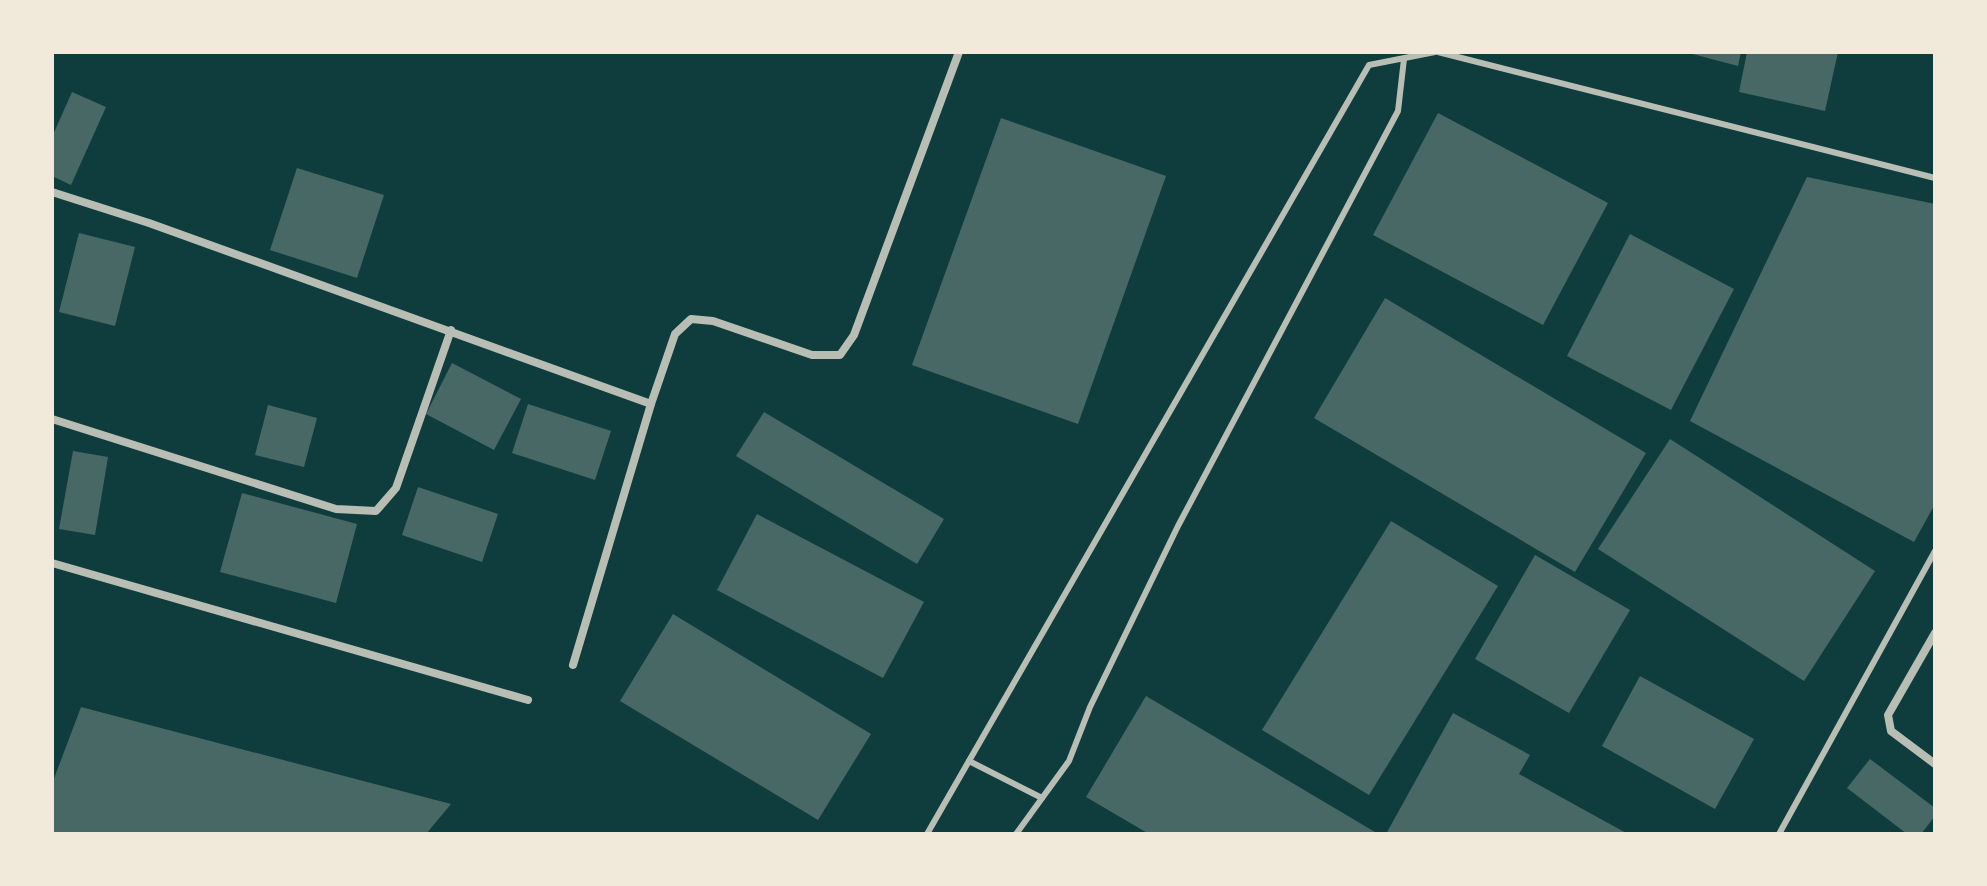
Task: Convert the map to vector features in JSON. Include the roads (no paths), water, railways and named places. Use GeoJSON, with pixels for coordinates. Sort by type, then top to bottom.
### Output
{"type":"FeatureCollection","features":[{"type":"Feature","properties":{"kind":"street"},"geometry":{"type":"LineString","coordinates":[[573,665],[675,334],[691,319],[713,321],[812,355],[840,355],[854,335],[959,52]]}},
{"type":"Feature","properties":{"kind":"street"},"geometry":{"type":"LineString","coordinates":[[52,192],[149,223],[651,404]]}},
{"type":"Feature","properties":{"kind":"street"},"geometry":{"type":"LineString","coordinates":[[52,419],[336,509],[376,511],[396,488],[451,330]]}},
{"type":"Feature","properties":{"kind":"street"},"geometry":{"type":"LineString","coordinates":[[52,563],[528,700]]}},
{"type":"Feature","properties":{"kind":"street"},"geometry":{"type":"LineString","coordinates":[[1935,633],[1888,715],[1891,731],[1935,764]]}},
{"type":"Feature","properties":{"kind":"lane"},"geometry":{"type":"LineString","coordinates":[[927,834],[1369,65],[1437,52],[1935,178]]}},
{"type":"Feature","properties":{"kind":"lane"},"geometry":{"type":"LineString","coordinates":[[1016,834],[1069,761],[1090,707],[1178,526],[1398,111],[1404,59]]}},
{"type":"Feature","properties":{"kind":"lane"},"geometry":{"type":"LineString","coordinates":[[1779,834],[1935,551]]}},
{"type":"Feature","properties":{"kind":"lane"},"geometry":{"type":"LineString","coordinates":[[969,761],[1042,798]]}}]}
